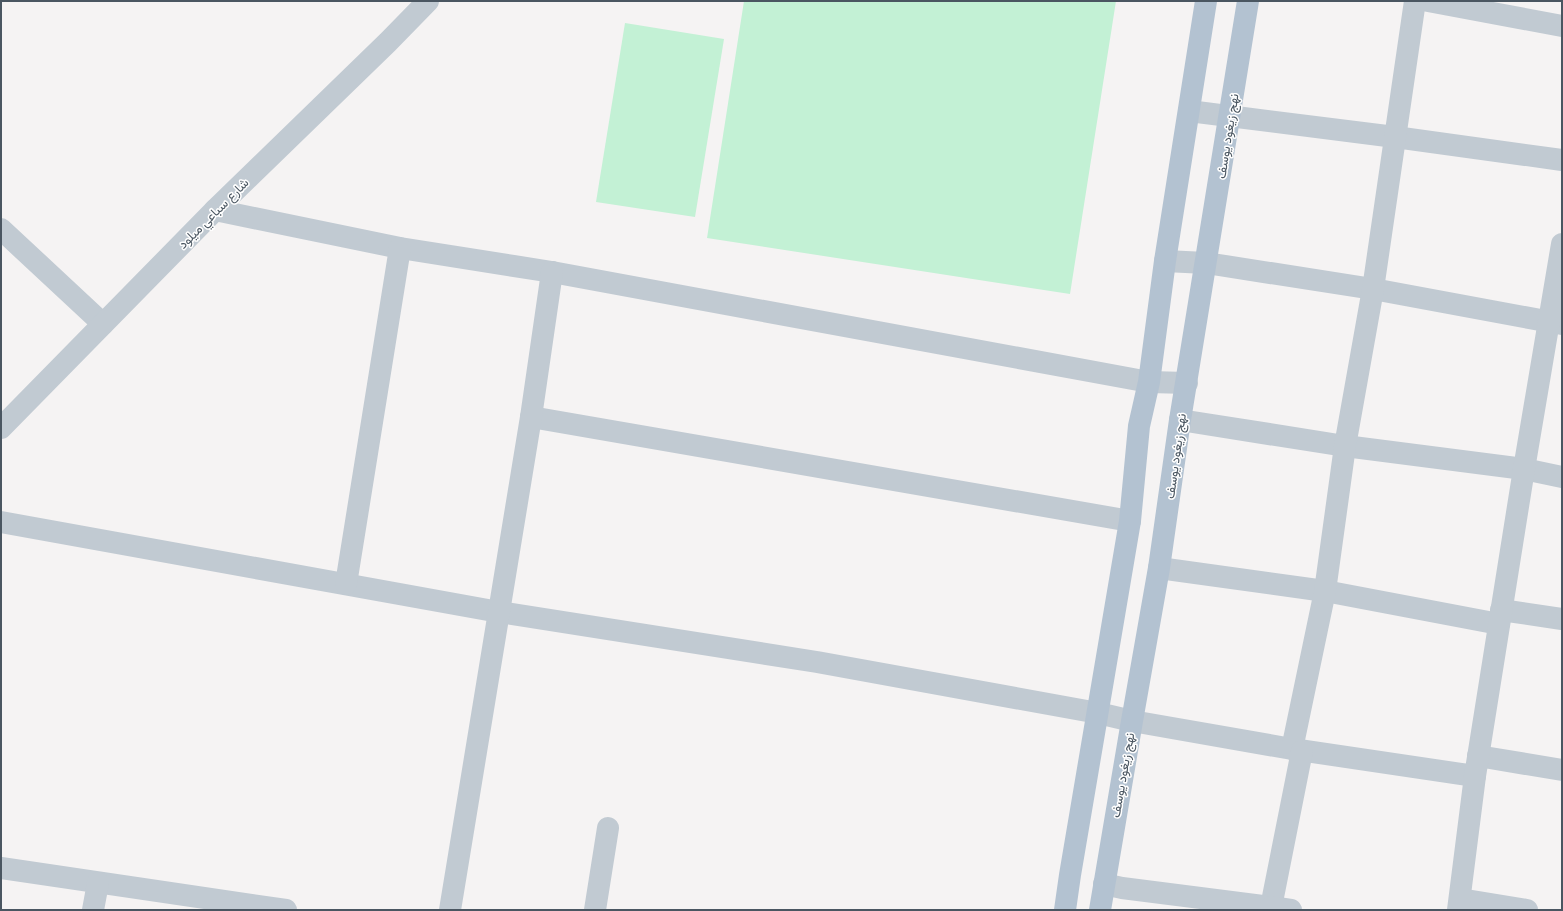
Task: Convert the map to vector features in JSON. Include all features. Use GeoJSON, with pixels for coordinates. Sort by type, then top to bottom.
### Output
{"type":"FeatureCollection","features":[{"type":"Feature","properties":{"kind":"main road"},"geometry":{"type":"LineString","coordinates":[[1065,910],[1130,522],[1140,426],[1149,382],[1165,261],[1206,1]]}},
{"type":"Feature","properties":{"kind":"main road","name":"نهج زيغود يوسف"},"geometry":{"type":"LineString","coordinates":[[1100,910],[1159,568],[1180,420],[1248,1]]}},
{"type":"Feature","properties":{"kind":"street","name":"شارع سباعي ميلود"},"geometry":{"type":"LineString","coordinates":[[1,428],[215,210],[383,47],[428,1]]}},
{"type":"Feature","properties":{"kind":"street"},"geometry":{"type":"LineString","coordinates":[[1104,884],[1122,888],[1281,908],[1297,750],[1325,592],[1345,446],[1373,289],[1415,1]]}},
{"type":"Feature","properties":{"kind":"street"},"geometry":{"type":"LineString","coordinates":[[1428,1],[1562,26]]}},
{"type":"Feature","properties":{"kind":"street"},"geometry":{"type":"LineString","coordinates":[[1188,111],[1562,160]]}},
{"type":"Feature","properties":{"kind":"street"},"geometry":{"type":"LineString","coordinates":[[215,210],[400,248],[552,272],[1149,382],[1187,383]]}},
{"type":"Feature","properties":{"kind":"street"},"geometry":{"type":"LineString","coordinates":[[1,229],[103,324]]}},
{"type":"Feature","properties":{"kind":"street"},"geometry":{"type":"LineString","coordinates":[[1527,910],[1459,904],[1476,766],[1524,469],[1556,323],[1562,244]]}},
{"type":"Feature","properties":{"kind":"street"},"geometry":{"type":"LineString","coordinates":[[346,584],[400,248]]}},
{"type":"Feature","properties":{"kind":"street"},"geometry":{"type":"LineString","coordinates":[[1165,261],[1206,264],[1373,289],[1556,323]]}},
{"type":"Feature","properties":{"kind":"street"},"geometry":{"type":"LineString","coordinates":[[450,910],[531,417],[552,272]]}},
{"type":"Feature","properties":{"kind":"street"},"geometry":{"type":"LineString","coordinates":[[531,417],[1130,522]]}},
{"type":"Feature","properties":{"kind":"street"},"geometry":{"type":"LineString","coordinates":[[1180,420],[1345,446],[1524,469],[1562,477]]}},
{"type":"Feature","properties":{"kind":"street"},"geometry":{"type":"LineString","coordinates":[[1,522],[499,612],[817,662],[1098,713],[1132,721],[1297,750],[1476,766],[1562,770]]}},
{"type":"Feature","properties":{"kind":"street"},"geometry":{"type":"LineString","coordinates":[[1159,568],[1500,617],[1562,619]]}},
{"type":"Feature","properties":{"kind":"street"},"geometry":{"type":"LineString","coordinates":[[595,910],[608,828]]}},
{"type":"Feature","properties":{"kind":"street"},"geometry":{"type":"LineString","coordinates":[[1,868],[286,910]]}},
{"type":"Feature","properties":{"kind":"street"},"geometry":{"type":"LineString","coordinates":[[93,910],[98,883]]}},
{"type":"Feature","properties":{"kind":"green space"},"geometry":{"type":"Polygon","coordinates":[[[744,1],[1116,1],[1070,294],[707,238],[744,1]]]}},
{"type":"Feature","properties":{"kind":"green space"},"geometry":{"type":"Polygon","coordinates":[[[625,23],[724,39],[695,217],[596,202],[625,23]]]}}]}
